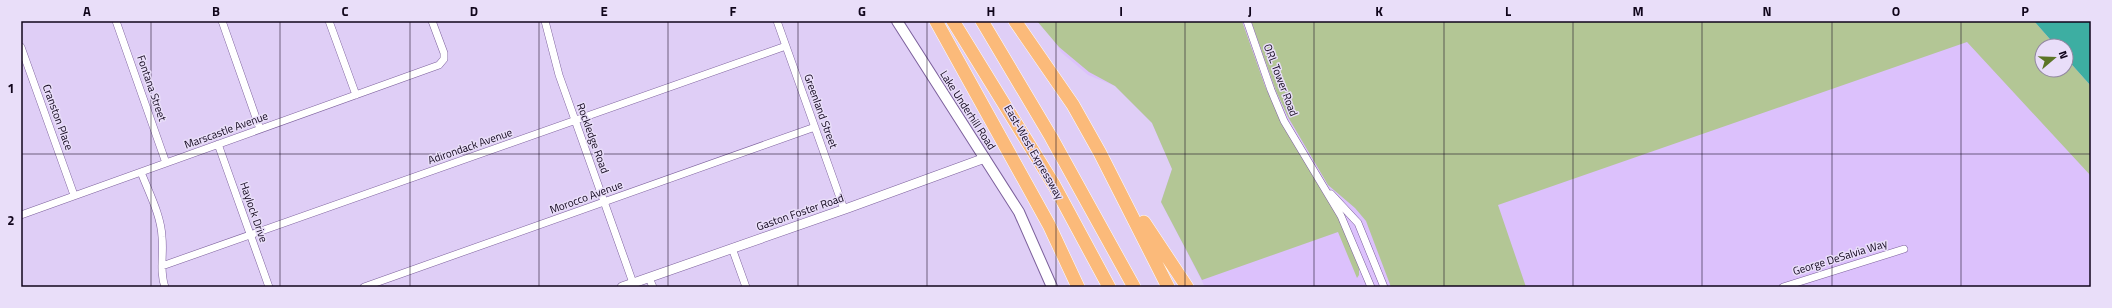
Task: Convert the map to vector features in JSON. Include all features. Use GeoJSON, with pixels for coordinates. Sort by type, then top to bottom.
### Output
{"type":"FeatureCollection","features":[{"type":"Feature","properties":{"kind":"highway"},"geometry":{"type":"LineString","coordinates":[[936,21],[1049,225],[1078,287]]}},
{"type":"Feature","properties":{"kind":"highway","name":"East-West Expressway"},"geometry":{"type":"LineString","coordinates":[[954,21],[1054,185],[1109,287]]}},
{"type":"Feature","properties":{"kind":"highway","name":"East-West Expressway"},"geometry":{"type":"LineString","coordinates":[[982,21],[1062,156],[1134,287]]}},
{"type":"Feature","properties":{"kind":"highway"},"geometry":{"type":"LineString","coordinates":[[1015,21],[1073,106],[1116,181],[1168,287]]}},
{"type":"Feature","properties":{"kind":"highway"},"geometry":{"type":"LineString","coordinates":[[1116,181],[1188,287]]}},
{"type":"Feature","properties":{"kind":"highway"},"geometry":{"type":"LineString","coordinates":[[1098,266],[1104,287]]}},
{"type":"Feature","properties":{"kind":"main road","name":"Lake Underhill Road"},"geometry":{"type":"LineString","coordinates":[[896,21],[1019,212],[1052,287]]}},
{"type":"Feature","properties":{"kind":"main road","name":"Lake Underhill Road"},"geometry":{"type":"LineString","coordinates":[[1019,212],[1046,287]]}},
{"type":"Feature","properties":{"kind":"street","name":"Fontana Street"},"geometry":{"type":"LineString","coordinates":[[116,21],[166,163]]}},
{"type":"Feature","properties":{"kind":"street"},"geometry":{"type":"LineString","coordinates":[[222,21],[260,129]]}},
{"type":"Feature","properties":{"kind":"street"},"geometry":{"type":"LineString","coordinates":[[329,21],[356,95]]}},
{"type":"Feature","properties":{"kind":"street","name":"Marscastle Avenue"},"geometry":{"type":"LineString","coordinates":[[21,215],[438,65],[444,59],[444,53],[432,21]]}},
{"type":"Feature","properties":{"kind":"street","name":"Rockledge Road"},"geometry":{"type":"LineString","coordinates":[[545,21],[559,75],[632,283]]}},
{"type":"Feature","properties":{"kind":"street","name":"Greenland Street"},"geometry":{"type":"LineString","coordinates":[[777,21],[844,209]]}},
{"type":"Feature","properties":{"kind":"street","name":"ORL Tower Road"},"geometry":{"type":"LineString","coordinates":[[1247,21],[1271,90],[1284,121],[1346,226],[1370,284]]}},
{"type":"Feature","properties":{"kind":"street","name":"Adirondack Avenue"},"geometry":{"type":"LineString","coordinates":[[162,266],[251,236],[786,46]]}},
{"type":"Feature","properties":{"kind":"street","name":"Cranston Place"},"geometry":{"type":"LineString","coordinates":[[21,47],[74,196]]}},
{"type":"Feature","properties":{"kind":"street","name":"Morocco Avenue"},"geometry":{"type":"LineString","coordinates":[[364,287],[815,127]]}},
{"type":"Feature","properties":{"kind":"street","name":"Haylock Drive"},"geometry":{"type":"LineString","coordinates":[[218,144],[269,287]]}},
{"type":"Feature","properties":{"kind":"street","name":"Gaston Foster Road"},"geometry":{"type":"LineString","coordinates":[[622,287],[985,158]]}},
{"type":"Feature","properties":{"kind":"street"},"geometry":{"type":"LineString","coordinates":[[141,172],[159,218],[162,237],[162,266],[165,287]]}},
{"type":"Feature","properties":{"kind":"street","name":"ORL Tower Road"},"geometry":{"type":"LineString","coordinates":[[1323,185],[1358,223],[1384,287]]}},
{"type":"Feature","properties":{"kind":"street"},"geometry":{"type":"LineString","coordinates":[[732,248],[746,287]]}},
{"type":"Feature","properties":{"kind":"street","name":"George DeSalvia Way"},"geometry":{"type":"LineString","coordinates":[[1782,287],[1904,249]]}},
{"type":"Feature","properties":{"kind":"street"},"geometry":{"type":"LineString","coordinates":[[649,278],[652,287]]}},
{"type":"Feature","properties":{"kind":"street"},"geometry":{"type":"LineString","coordinates":[[1370,284],[1380,278]]}},
{"type":"Feature","properties":{"kind":"shaded area"},"geometry":{"type":"Polygon","coordinates":[[[1037,21],[1242,21],[1265,86],[1282,123],[1336,212],[1359,268],[1359,275],[1357,278],[1338,232],[1202,280],[1161,202],[1172,169],[1152,123],[1115,86],[1089,72],[1059,47],[1037,21]]]}},
{"type":"Feature","properties":{"kind":"shaded area"},"geometry":{"type":"Polygon","coordinates":[[[1041,21],[2091,21],[2091,287],[1205,287],[1161,202],[1172,169],[1152,123],[1115,86],[1088,75],[1061,52],[1041,21]]]}},
{"type":"Feature","properties":{"kind":"shaded area"},"geometry":{"type":"Polygon","coordinates":[[[1251,21],[2034,21],[2049,38],[2034,38],[2034,78],[2074,78],[2074,67],[2091,86],[2091,176],[1967,42],[1498,205],[1526,287],[1391,287],[1366,221],[1355,208],[1328,185],[1288,117],[1276,91],[1251,21]]]}},
{"type":"Feature","properties":{"kind":"shaded area"},"geometry":{"type":"Polygon","coordinates":[[[2034,21],[2091,21],[2091,86],[2074,67],[2074,38],[2049,38],[2034,21]]]}}]}
